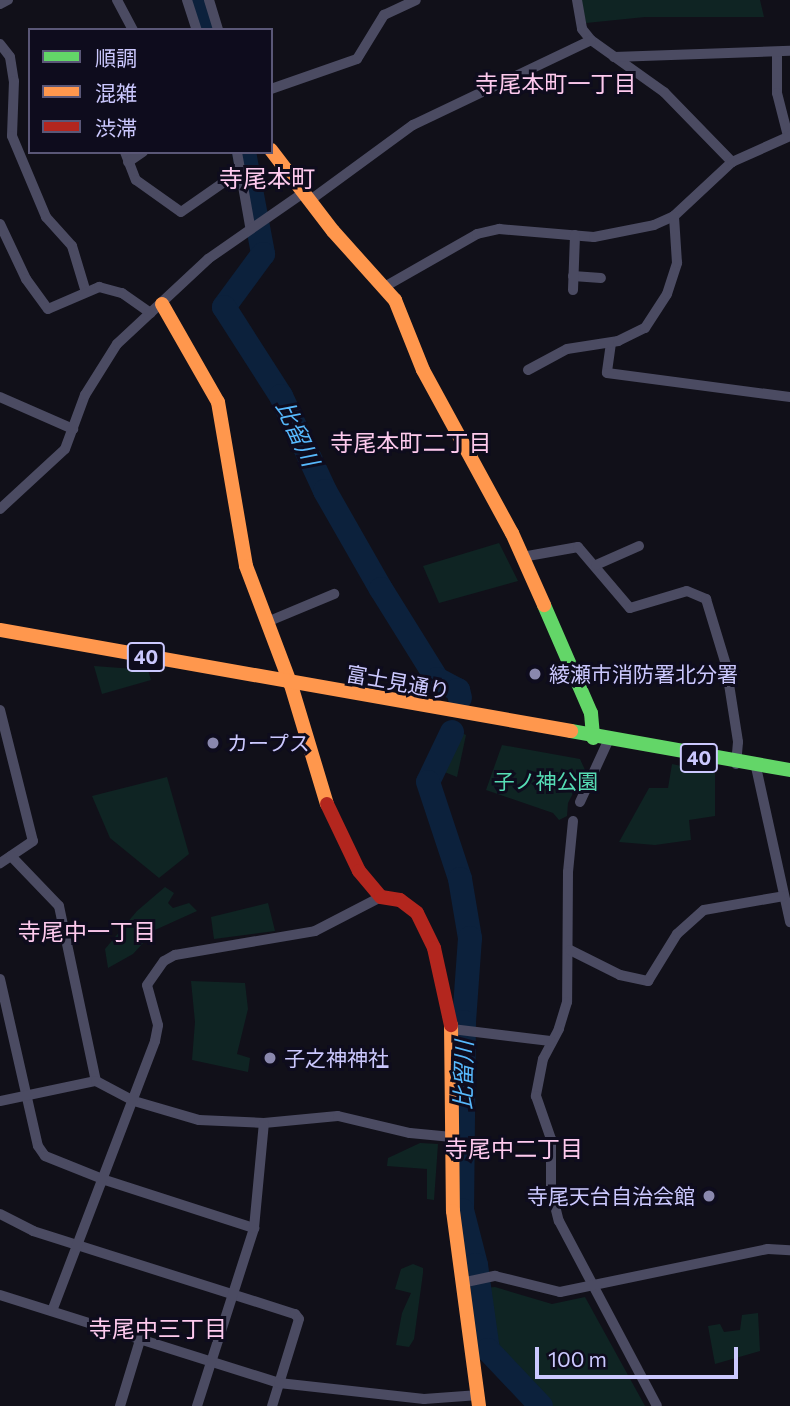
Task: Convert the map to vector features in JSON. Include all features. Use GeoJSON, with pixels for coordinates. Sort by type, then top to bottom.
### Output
{"type":"FeatureCollection","features":[{"type":"Feature","properties":{"kind":"street"},"geometry":{"type":"LineString","coordinates":[[0,4],[8,0]]}},
{"type":"Feature","properties":{"kind":"street"},"geometry":{"type":"LineString","coordinates":[[117,0],[132,28]]}},
{"type":"Feature","properties":{"kind":"street"},"geometry":{"type":"LineString","coordinates":[[187,0],[196,28]]}},
{"type":"Feature","properties":{"kind":"street"},"geometry":{"type":"LineString","coordinates":[[209,0],[217,28]]}},
{"type":"Feature","properties":{"kind":"street"},"geometry":{"type":"LineString","coordinates":[[273,88],[357,59],[384,15],[416,0]]}},
{"type":"Feature","properties":{"kind":"street"},"geometry":{"type":"LineString","coordinates":[[577,0],[582,29],[591,40],[664,92],[732,162]]}},
{"type":"Feature","properties":{"kind":"street"},"geometry":{"type":"LineString","coordinates":[[0,509],[50,467],[73,429],[85,395],[109,356],[157,309],[255,223],[306,197],[413,125],[591,40]]}},
{"type":"Feature","properties":{"kind":"street"},"geometry":{"type":"LineString","coordinates":[[0,44],[10,57],[14,81],[12,136],[46,217],[72,246],[85,289]]}},
{"type":"Feature","properties":{"kind":"street"},"geometry":{"type":"LineString","coordinates":[[614,58],[790,51]]}},
{"type":"Feature","properties":{"kind":"street"},"geometry":{"type":"LineString","coordinates":[[386,286],[477,234],[499,229],[575,235],[621,234],[674,216],[732,162],[789,136],[777,93],[777,52]]}},
{"type":"Feature","properties":{"kind":"street"},"geometry":{"type":"LineString","coordinates":[[273,153],[306,197],[386,286],[403,316],[423,370],[480,468],[522,557],[591,713],[593,738]]}},
{"type":"Feature","properties":{"kind":"street"},"geometry":{"type":"LineString","coordinates":[[237,154],[255,223]]}},
{"type":"Feature","properties":{"kind":"street"},"geometry":{"type":"LineString","coordinates":[[126,157],[143,188],[181,212],[240,171]]}},
{"type":"Feature","properties":{"kind":"street"},"geometry":{"type":"LineString","coordinates":[[528,370],[567,349],[611,343],[645,328],[667,294],[677,263],[674,216]]}},
{"type":"Feature","properties":{"kind":"street"},"geometry":{"type":"LineString","coordinates":[[0,224],[26,279],[48,309],[85,289],[112,288],[157,309],[197,359],[218,402],[246,566],[291,685],[325,800],[347,852],[382,897]]}},
{"type":"Feature","properties":{"kind":"street"},"geometry":{"type":"LineString","coordinates":[[573,290],[575,235]]}},
{"type":"Feature","properties":{"kind":"street"},"geometry":{"type":"LineString","coordinates":[[573,276],[601,278]]}},
{"type":"Feature","properties":{"kind":"street"},"geometry":{"type":"LineString","coordinates":[[611,343],[607,373],[790,397]]}},
{"type":"Feature","properties":{"kind":"street"},"geometry":{"type":"LineString","coordinates":[[0,397],[73,429]]}},
{"type":"Feature","properties":{"kind":"street"},"geometry":{"type":"LineString","coordinates":[[596,565],[639,546]]}},
{"type":"Feature","properties":{"kind":"street"},"geometry":{"type":"LineString","coordinates":[[522,557],[578,547],[630,608],[687,591],[706,599],[726,664],[738,742],[736,764]]}},
{"type":"Feature","properties":{"kind":"street"},"geometry":{"type":"LineString","coordinates":[[267,622],[334,594]]}},
{"type":"Feature","properties":{"kind":"street","name":"富士見通り"},"geometry":{"type":"LineString","coordinates":[[0,630],[291,685],[736,764],[790,771]]}},
{"type":"Feature","properties":{"kind":"street"},"geometry":{"type":"LineString","coordinates":[[0,710],[33,841],[0,863]]}},
{"type":"Feature","properties":{"kind":"street"},"geometry":{"type":"LineString","coordinates":[[580,802],[608,741]]}},
{"type":"Feature","properties":{"kind":"street"},"geometry":{"type":"LineString","coordinates":[[756,766],[790,922]]}},
{"type":"Feature","properties":{"kind":"street"},"geometry":{"type":"LineString","coordinates":[[573,821],[568,872],[570,950],[565,1014],[550,1041],[534,1086],[551,1139],[551,1190],[559,1221],[592,1288],[657,1406]]}},
{"type":"Feature","properties":{"kind":"street"},"geometry":{"type":"LineString","coordinates":[[11,856],[58,906],[96,1081]]}},
{"type":"Feature","properties":{"kind":"street"},"geometry":{"type":"LineString","coordinates":[[570,950],[620,975],[649,981],[669,945],[704,910],[784,896]]}},
{"type":"Feature","properties":{"kind":"street"},"geometry":{"type":"LineString","coordinates":[[0,1295],[279,1383],[424,1399],[479,1400],[468,1281],[453,1211],[452,1137],[456,1029],[434,948],[417,913],[400,900],[382,897],[315,931],[175,955],[164,961],[148,985],[158,1025],[134,1101],[80,1246],[52,1311]]}},
{"type":"Feature","properties":{"kind":"street"},"geometry":{"type":"LineString","coordinates":[[0,979],[29,1094],[38,1146],[45,1156],[105,1180],[254,1228]]}},
{"type":"Feature","properties":{"kind":"street"},"geometry":{"type":"LineString","coordinates":[[456,1029],[550,1041]]}},
{"type":"Feature","properties":{"kind":"street"},"geometry":{"type":"LineString","coordinates":[[0,1101],[96,1081],[134,1101],[199,1121],[264,1124],[338,1116],[410,1133],[452,1137]]}},
{"type":"Feature","properties":{"kind":"street"},"geometry":{"type":"LineString","coordinates":[[197,1406],[254,1228],[264,1124]]}},
{"type":"Feature","properties":{"kind":"street"},"geometry":{"type":"LineString","coordinates":[[0,1214],[80,1246],[232,1293],[299,1319],[272,1406]]}},
{"type":"Feature","properties":{"kind":"street"},"geometry":{"type":"LineString","coordinates":[[468,1281],[495,1276],[560,1292],[592,1288],[768,1250],[790,1250]]}},
{"type":"Feature","properties":{"kind":"street"},"geometry":{"type":"LineString","coordinates":[[120,1406],[140,1340]]}},
{"type":"Feature","properties":{"kind":"green space"},"geometry":{"type":"Polygon","coordinates":[[[581,0],[760,0],[764,17],[645,17],[586,23],[581,0]]]}},
{"type":"Feature","properties":{"kind":"green space"},"geometry":{"type":"Polygon","coordinates":[[[499,543],[518,581],[439,603],[423,566],[499,543]]]}},
{"type":"Feature","properties":{"kind":"green space"},"geometry":{"type":"Polygon","coordinates":[[[94,666],[148,670],[151,680],[102,694],[94,666]]]}},
{"type":"Feature","properties":{"kind":"green space"},"geometry":{"type":"Polygon","coordinates":[[[453,729],[466,735],[457,777],[437,769],[453,729]]]}},
{"type":"Feature","properties":{"kind":"green space","name":"子ノ神公園"},"geometry":{"type":"Polygon","coordinates":[[[502,745],[580,759],[585,770],[568,803],[567,816],[559,820],[553,813],[486,790],[502,745]]]}},
{"type":"Feature","properties":{"kind":"green space"},"geometry":{"type":"Polygon","coordinates":[[[672,764],[715,773],[715,816],[689,820],[691,840],[655,845],[619,842],[649,788],[668,788],[672,764]]]}},
{"type":"Feature","properties":{"kind":"green space"},"geometry":{"type":"Polygon","coordinates":[[[167,777],[189,854],[159,878],[110,838],[92,796],[167,777]]]}},
{"type":"Feature","properties":{"kind":"green space"},"geometry":{"type":"Polygon","coordinates":[[[165,887],[174,893],[168,903],[173,908],[189,903],[197,911],[155,930],[133,954],[108,968],[105,949],[137,911],[165,887]]]}},
{"type":"Feature","properties":{"kind":"green space"},"geometry":{"type":"Polygon","coordinates":[[[268,903],[275,931],[214,939],[211,917],[268,903]]]}},
{"type":"Feature","properties":{"kind":"green space"},"geometry":{"type":"Polygon","coordinates":[[[191,981],[245,983],[248,1009],[237,1054],[250,1058],[248,1072],[192,1060],[195,1022],[191,981]]]}},
{"type":"Feature","properties":{"kind":"green space"},"geometry":{"type":"Polygon","coordinates":[[[420,1143],[438,1144],[434,1200],[427,1199],[427,1169],[387,1166],[388,1158],[420,1143]]]}},
{"type":"Feature","properties":{"kind":"green space"},"geometry":{"type":"Polygon","coordinates":[[[413,1264],[423,1268],[423,1273],[414,1339],[409,1347],[396,1345],[402,1313],[411,1293],[395,1289],[401,1269],[413,1264]]]}},
{"type":"Feature","properties":{"kind":"green space"},"geometry":{"type":"Polygon","coordinates":[[[495,1287],[552,1304],[585,1297],[645,1406],[546,1406],[492,1347],[485,1288],[495,1287]]]}},
{"type":"Feature","properties":{"kind":"green space"},"geometry":{"type":"Polygon","coordinates":[[[758,1313],[760,1351],[715,1364],[708,1326],[720,1324],[724,1332],[740,1330],[742,1315],[758,1313]]]}},
{"type":"Feature","properties":{"kind":"waterway","name":"比留川"},"geometry":{"type":"LineString","coordinates":[[200,0],[208,28]]}},
{"type":"Feature","properties":{"kind":"waterway","name":"比留川"},"geometry":{"type":"LineString","coordinates":[[244,154],[263,254],[224,307],[281,396],[325,491],[381,589],[437,679],[458,690],[460,698]]}},
{"type":"Feature","properties":{"kind":"waterway","name":"比留川"},"geometry":{"type":"LineString","coordinates":[[452,732],[428,782],[460,879],[470,938],[464,1022],[462,1210],[476,1265],[488,1350],[541,1406]]}},
{"type":"Feature","properties":{"kind":"traffic: fast"},"geometry":{"type":"LineString","coordinates":[[544,605],[591,713],[593,738]]}},
{"type":"Feature","properties":{"kind":"traffic: fast"},"geometry":{"type":"LineString","coordinates":[[571,731],[790,770]]}},
{"type":"Feature","properties":{"kind":"traffic: slow"},"geometry":{"type":"LineString","coordinates":[[273,153],[333,231],[395,300],[423,370],[512,533],[544,605]]}},
{"type":"Feature","properties":{"kind":"traffic: slow"},"geometry":{"type":"LineString","coordinates":[[162,304],[218,402],[246,566],[291,685],[327,804]]}},
{"type":"Feature","properties":{"kind":"traffic: slow"},"geometry":{"type":"LineString","coordinates":[[0,630],[571,731]]}},
{"type":"Feature","properties":{"kind":"traffic: slow"},"geometry":{"type":"LineString","coordinates":[[451,1025],[453,1211],[479,1406]]}},
{"type":"Feature","properties":{"kind":"traffic: jam"},"geometry":{"type":"LineString","coordinates":[[327,804],[359,871],[381,897],[400,900],[417,913],[434,948],[451,1025]]}},
{"type":"Feature","properties":{"kind":"place","name":"綾瀬市消防署北分署"},"geometry":{"type":"Point","coordinates":[535,674]}},
{"type":"Feature","properties":{"kind":"place","name":"カープス"},"geometry":{"type":"Point","coordinates":[213,743]}},
{"type":"Feature","properties":{"kind":"place","name":"子之神神社"},"geometry":{"type":"Point","coordinates":[270,1058]}},
{"type":"Feature","properties":{"kind":"place","name":"寺尾天台自治会館"},"geometry":{"type":"Point","coordinates":[709,1196]}},
{"type":"Feature","properties":{"kind":"district","name":"寺尾本町一丁目"},"geometry":{"type":"Point","coordinates":[556,83]}},
{"type":"Feature","properties":{"kind":"district","name":"寺尾本町"},"geometry":{"type":"Point","coordinates":[267,178]}},
{"type":"Feature","properties":{"kind":"district","name":"寺尾本町二丁目"},"geometry":{"type":"Point","coordinates":[411,442]}},
{"type":"Feature","properties":{"kind":"district","name":"寺尾中一丁目"},"geometry":{"type":"Point","coordinates":[87,931]}},
{"type":"Feature","properties":{"kind":"district","name":"寺尾中二丁目"},"geometry":{"type":"Point","coordinates":[514,1148]}},
{"type":"Feature","properties":{"kind":"district","name":"寺尾中三丁目"},"geometry":{"type":"Point","coordinates":[158,1328]}}]}
